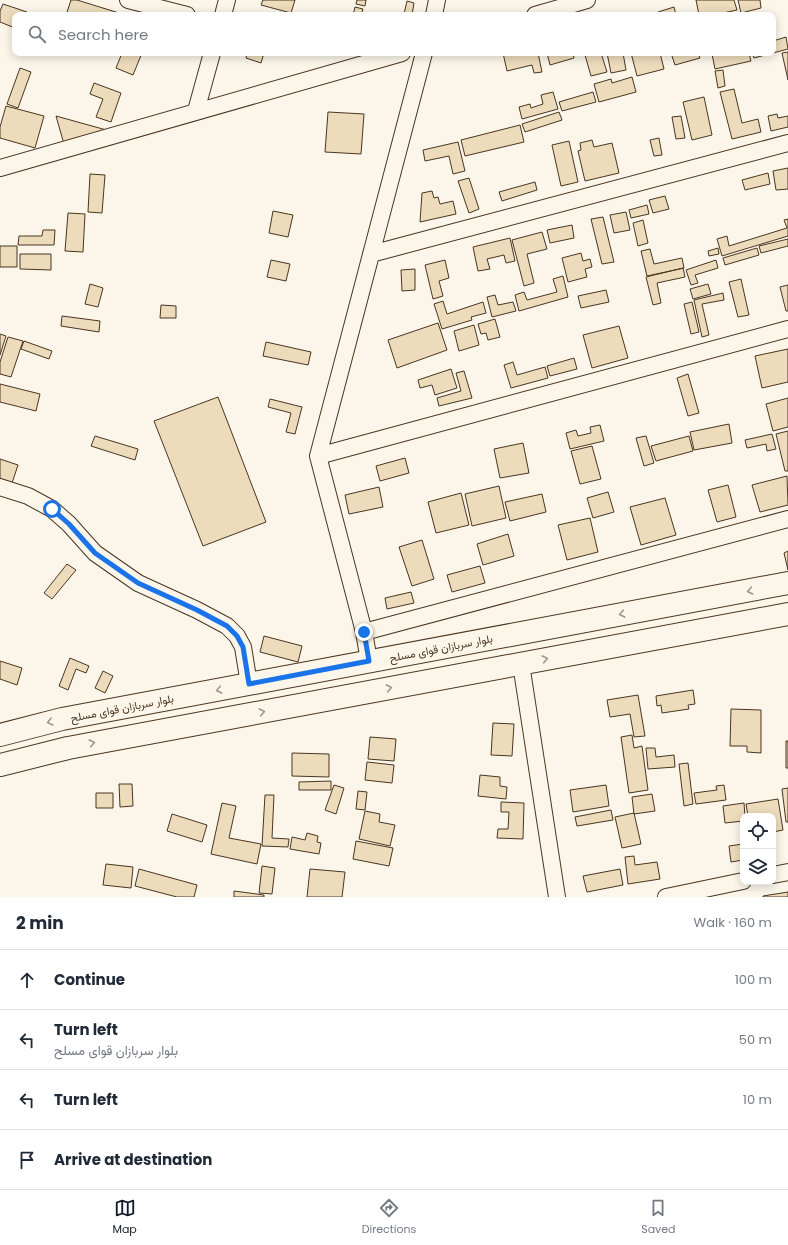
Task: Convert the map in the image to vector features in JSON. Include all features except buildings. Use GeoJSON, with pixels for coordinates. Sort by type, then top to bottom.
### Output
{"type":"FeatureCollection","features":[{"type":"Feature","properties":{"kind":"main road","name":"بلوار سربازان قوای مسلح"},"geometry":{"type":"LineString","coordinates":[[0,734],[62,719],[788,583]]}},
{"type":"Feature","properties":{"kind":"main road"},"geometry":{"type":"LineString","coordinates":[[0,765],[68,748],[788,614]]}},
{"type":"Feature","properties":{"kind":"street"},"geometry":{"type":"LineString","coordinates":[[128,0],[176,12]]}},
{"type":"Feature","properties":{"kind":"street"},"geometry":{"type":"LineString","coordinates":[[224,12],[227,0]]}},
{"type":"Feature","properties":{"kind":"street"},"geometry":{"type":"LineString","coordinates":[[435,12],[437,0]]}},
{"type":"Feature","properties":{"kind":"street"},"geometry":{"type":"LineString","coordinates":[[545,12],[587,0]]}},
{"type":"Feature","properties":{"kind":"street"},"geometry":{"type":"LineString","coordinates":[[196,111],[211,56]]}},
{"type":"Feature","properties":{"kind":"street"},"geometry":{"type":"LineString","coordinates":[[0,168],[391,56]]}},
{"type":"Feature","properties":{"kind":"street"},"geometry":{"type":"LineString","coordinates":[[369,661],[364,632],[318,456],[423,56]]}},
{"type":"Feature","properties":{"kind":"street"},"geometry":{"type":"LineString","coordinates":[[370,254],[788,143]]}},
{"type":"Feature","properties":{"kind":"street"},"geometry":{"type":"LineString","coordinates":[[318,456],[788,329]]}},
{"type":"Feature","properties":{"kind":"street"},"geometry":{"type":"LineString","coordinates":[[0,487],[28,496],[52,509],[69,524],[95,553],[138,583],[197,610],[227,626],[237,636],[243,647],[249,684]]}},
{"type":"Feature","properties":{"kind":"street"},"geometry":{"type":"LineString","coordinates":[[364,632],[788,519]]}},
{"type":"Feature","properties":{"kind":"street"},"geometry":{"type":"LineString","coordinates":[[520,664],[557,897]]}},
{"type":"Feature","properties":{"kind":"street"},"geometry":{"type":"LineString","coordinates":[[776,874],[788,872]]}},
{"type":"Feature","properties":{"kind":"street"},"geometry":{"type":"LineString","coordinates":[[666,897],[740,882]]}},
{"type":"Feature","properties":{"kind":"route"},"geometry":{"type":"LineString","coordinates":[[52,509],[69,524],[95,553],[138,583],[197,610],[227,626],[237,636],[243,647],[249,684],[369,661],[364,632]]}}]}
